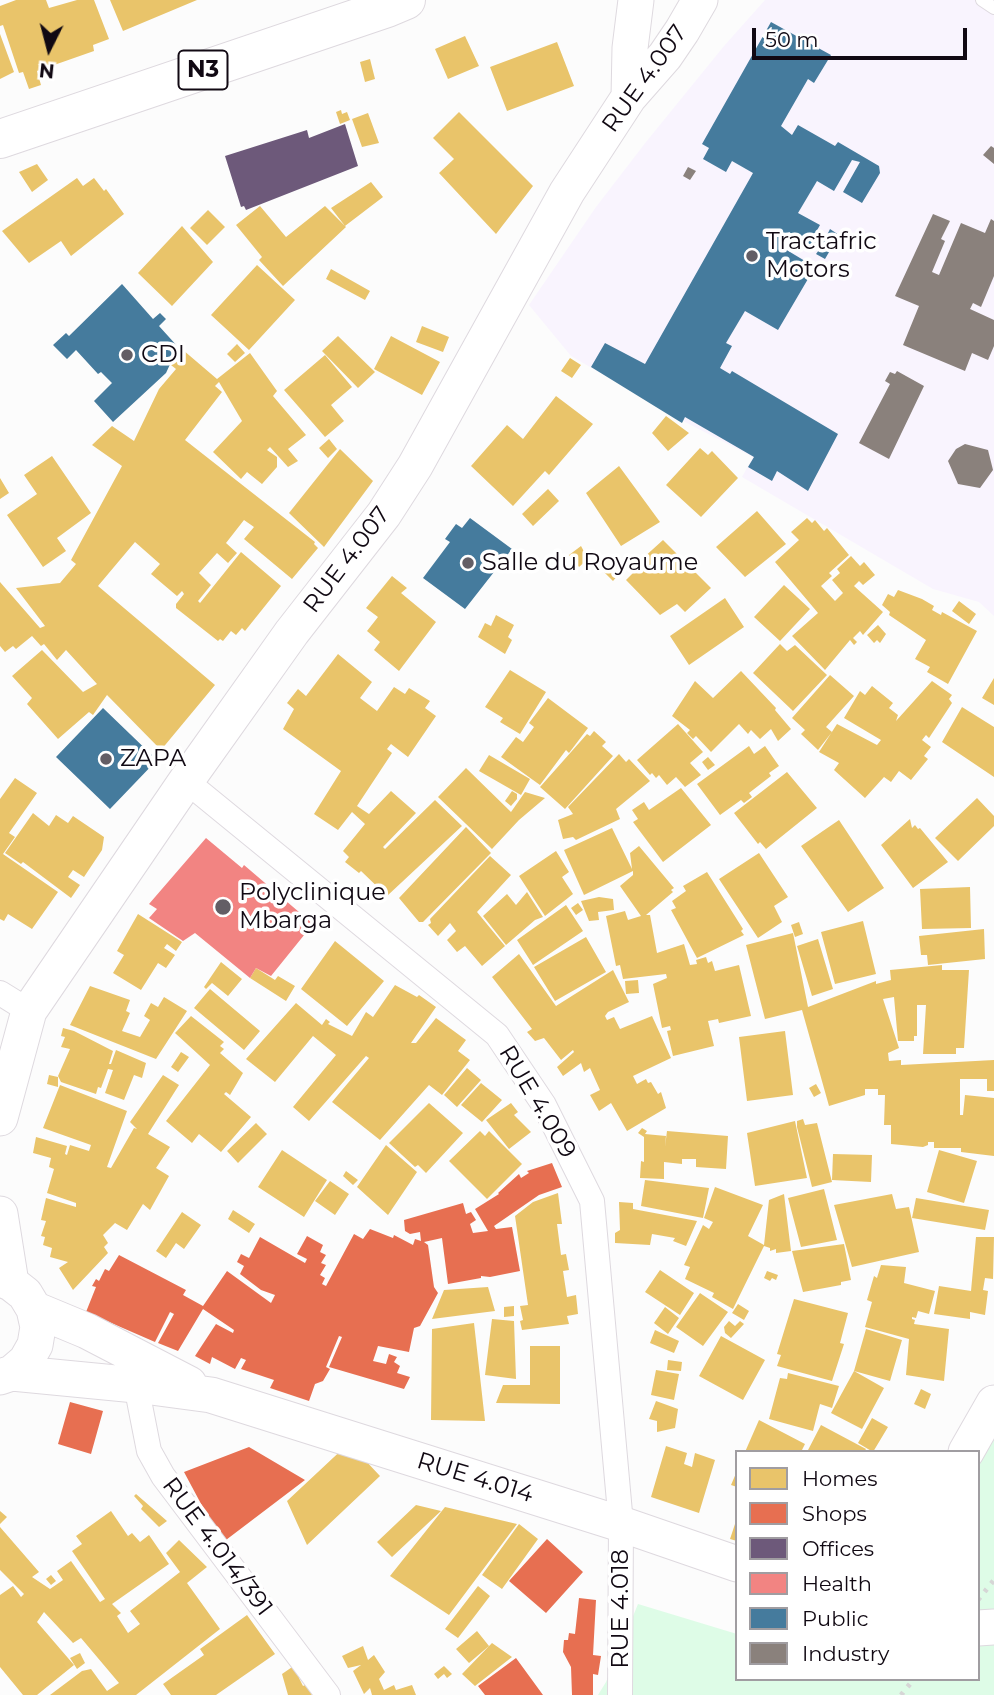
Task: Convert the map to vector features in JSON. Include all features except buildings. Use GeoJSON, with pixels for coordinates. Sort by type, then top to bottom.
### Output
{"type":"FeatureCollection","features":[{"type":"Feature","properties":{"kind":"highway","name":"N3"},"geometry":{"type":"LineString","coordinates":[[0,139],[387,9],[406,0]]}},
{"type":"Feature","properties":{"kind":"main road"},"geometry":{"type":"LineString","coordinates":[[629,97],[630,48],[636,0]]}},
{"type":"Feature","properties":{"kind":"main road","name":"RUE 4.007"},"geometry":{"type":"LineString","coordinates":[[0,1118],[15,1002],[186,781],[292,632],[384,514],[415,466],[567,192],[629,97],[665,56],[700,0]]}},
{"type":"Feature","properties":{"kind":"main road"},"geometry":{"type":"LineString","coordinates":[[0,1214],[6,1281],[25,1294],[34,1309],[38,1327],[35,1345],[26,1361],[6,1375]]}},
{"type":"Feature","properties":{"kind":"main road"},"geometry":{"type":"LineString","coordinates":[[34,1309],[98,1337],[211,1395]]}},
{"type":"Feature","properties":{"kind":"main road"},"geometry":{"type":"LineString","coordinates":[[6,1375],[136,1385],[211,1395]]}},
{"type":"Feature","properties":{"kind":"main road","name":"RUE 4.014"},"geometry":{"type":"LineString","coordinates":[[211,1395],[621,1524],[735,1563]]}},
{"type":"Feature","properties":{"kind":"main road"},"geometry":{"type":"LineString","coordinates":[[967,1450],[994,1403]]}},
{"type":"Feature","properties":{"kind":"street"},"geometry":{"type":"LineString","coordinates":[[319,31],[344,0]]}},
{"type":"Feature","properties":{"kind":"street","name":"RUE 4.009"},"geometry":{"type":"LineString","coordinates":[[186,781],[497,1035],[544,1105],[592,1201],[621,1524]]}},
{"type":"Feature","properties":{"kind":"street","name":"RUE 4.014/391"},"geometry":{"type":"LineString","coordinates":[[136,1385],[149,1451],[163,1476],[328,1695]]}},
{"type":"Feature","properties":{"kind":"street","name":"RUE 4.018"},"geometry":{"type":"LineString","coordinates":[[620,1695],[621,1524]]}},
{"type":"Feature","properties":{"kind":"lane"},"geometry":{"type":"LineString","coordinates":[[982,0],[994,8]]}},
{"type":"Feature","properties":{"kind":"shaded area"},"geometry":{"type":"Polygon","coordinates":[[[765,0],[994,0],[994,616],[979,602],[933,589],[742,477],[753,457],[683,421],[571,356],[529,305],[596,207],[646,142],[765,0]]]}},
{"type":"Feature","properties":{"kind":"green space"},"geometry":{"type":"Polygon","coordinates":[[[994,1388],[994,1695],[598,1695],[638,1604],[735,1633],[735,1681],[980,1681],[978,1450],[994,1388]]]}},
{"type":"Feature","properties":{"kind":"railway"},"geometry":{"type":"LineString","coordinates":[[980,1598],[994,1580]]}},
{"type":"Feature","properties":{"kind":"railway"},"geometry":{"type":"LineString","coordinates":[[901,1695],[912,1681]]}},
{"type":"Feature","properties":{"kind":"place","name":"Tractafric Motors"},"geometry":{"type":"Point","coordinates":[752,256]}},
{"type":"Feature","properties":{"kind":"place","name":"CDI"},"geometry":{"type":"Point","coordinates":[127,355]}},
{"type":"Feature","properties":{"kind":"place","name":"Salle du Royaume"},"geometry":{"type":"Point","coordinates":[468,563]}},
{"type":"Feature","properties":{"kind":"place","name":"ZAPA"},"geometry":{"type":"Point","coordinates":[106,759]}},
{"type":"Feature","properties":{"kind":"place","name":"Polyclinique Mbarga"},"geometry":{"type":"Point","coordinates":[223,907]}}]}
